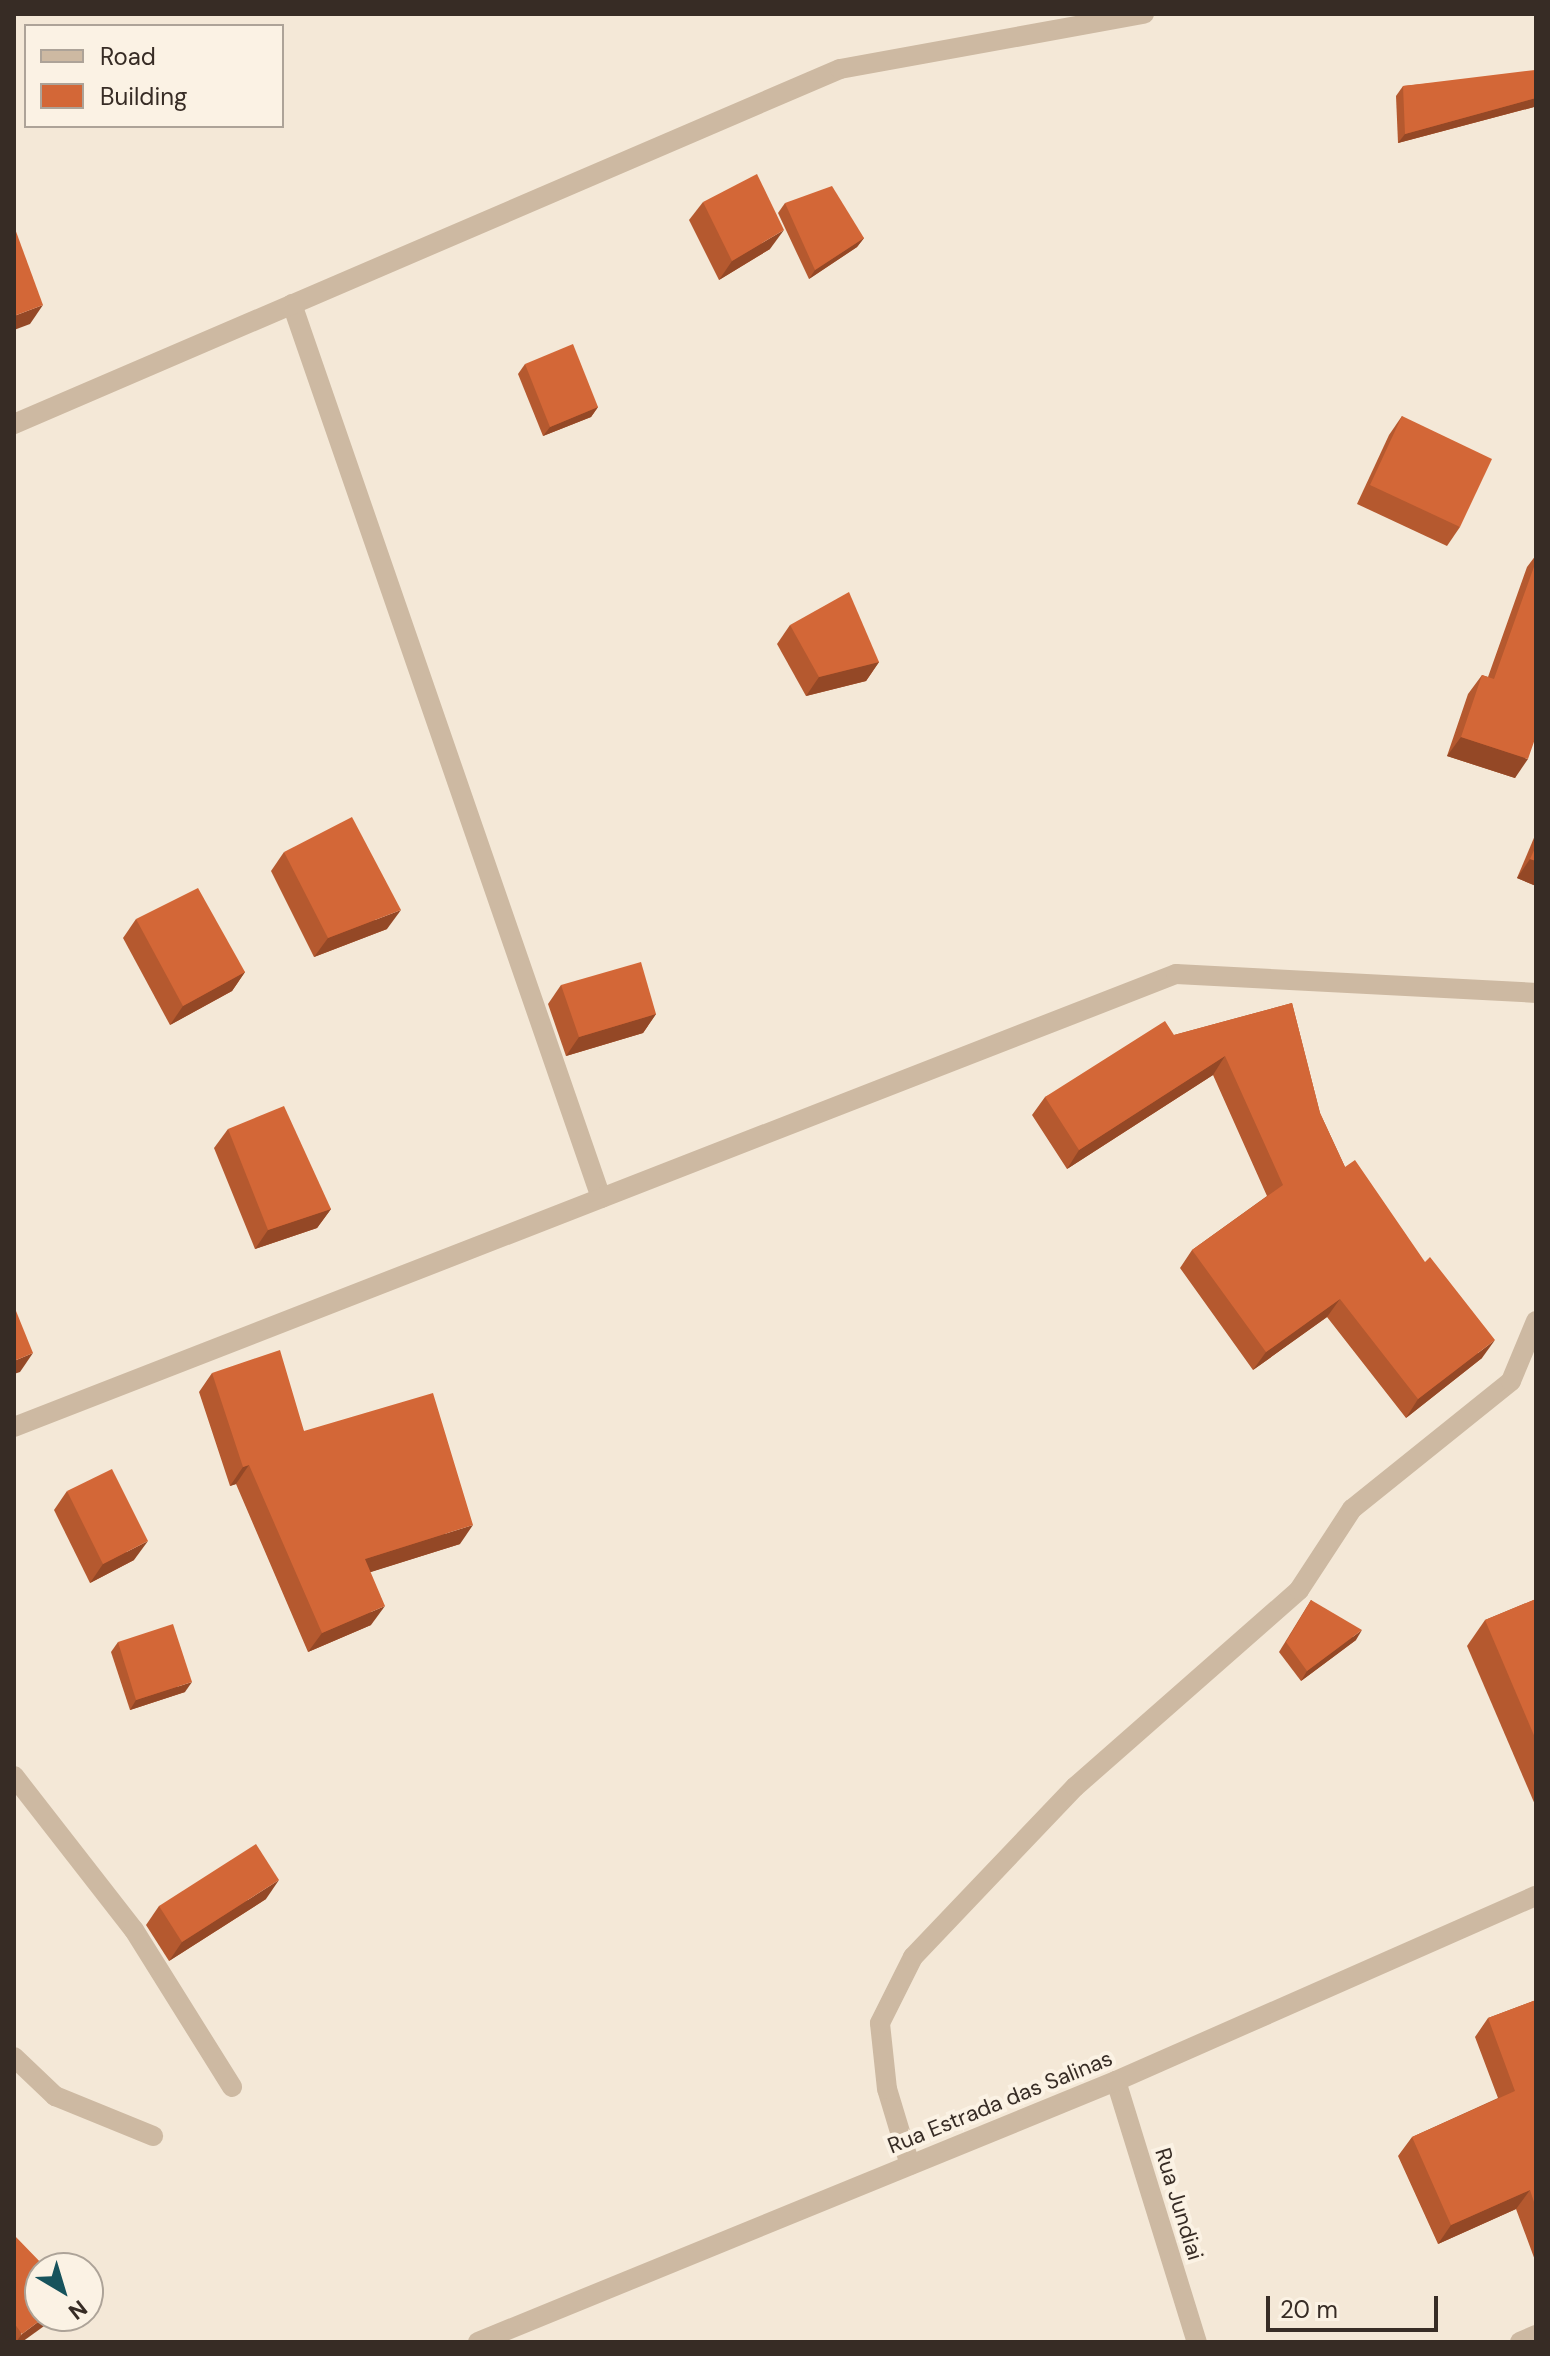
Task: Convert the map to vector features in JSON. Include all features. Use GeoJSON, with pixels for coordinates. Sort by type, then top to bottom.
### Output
{"type":"FeatureCollection","features":[{"type":"Feature","properties":{"kind":"street"},"geometry":{"type":"LineString","coordinates":[[14,424],[840,69],[1144,14]]}},
{"type":"Feature","properties":{"kind":"street"},"geometry":{"type":"LineString","coordinates":[[292,304],[601,1198]]}},
{"type":"Feature","properties":{"kind":"street"},"geometry":{"type":"LineString","coordinates":[[14,1427],[1176,974],[1536,993]]}},
{"type":"Feature","properties":{"kind":"street"},"geometry":{"type":"LineString","coordinates":[[910,2165],[887,2089],[880,2023],[913,1957],[1075,1787],[1299,1590],[1352,1509],[1511,1381],[1536,1321]]}},
{"type":"Feature","properties":{"kind":"street"},"geometry":{"type":"LineString","coordinates":[[14,1776],[134,1930],[232,2087]]}},
{"type":"Feature","properties":{"kind":"street","name":"Rua Estrada das Salinas"},"geometry":{"type":"LineString","coordinates":[[478,2342],[1116,2081],[1536,1896]]}},
{"type":"Feature","properties":{"kind":"street"},"geometry":{"type":"LineString","coordinates":[[14,2057],[55,2096],[153,2136]]}},
{"type":"Feature","properties":{"kind":"street","name":"Rua Jundiai"},"geometry":{"type":"LineString","coordinates":[[1116,2081],[1197,2342]]}},
{"type":"Feature","properties":{"kind":"street"},"geometry":{"type":"LineString","coordinates":[[1520,2342],[1536,2335]]}},
{"type":"Feature","properties":{"kind":"building"},"geometry":{"type":"Polygon","coordinates":[[[1535,70],[1536,98],[1405,134],[1403,86],[1535,70]]]}},
{"type":"Feature","properties":{"kind":"building"},"geometry":{"type":"Polygon","coordinates":[[[757,174],[784,230],[732,261],[703,202],[757,174]]]}},
{"type":"Feature","properties":{"kind":"building"},"geometry":{"type":"Polygon","coordinates":[[[832,186],[864,238],[815,270],[785,203],[832,186]]]}},
{"type":"Feature","properties":{"kind":"building"},"geometry":{"type":"Polygon","coordinates":[[[14,226],[43,305],[14,316],[14,226]]]}},
{"type":"Feature","properties":{"kind":"building"},"geometry":{"type":"Polygon","coordinates":[[[573,344],[598,407],[550,427],[525,364],[573,344]]]}},
{"type":"Feature","properties":{"kind":"building"},"geometry":{"type":"Polygon","coordinates":[[[1402,416],[1492,459],[1460,527],[1370,485],[1402,416]]]}},
{"type":"Feature","properties":{"kind":"building"},"geometry":{"type":"Polygon","coordinates":[[[1536,561],[1536,736],[1528,759],[1461,737],[1482,675],[1494,679],[1536,561]]]}},
{"type":"Feature","properties":{"kind":"building"},"geometry":{"type":"Polygon","coordinates":[[[849,592],[879,662],[819,677],[790,625],[849,592]]]}},
{"type":"Feature","properties":{"kind":"building"},"geometry":{"type":"Polygon","coordinates":[[[352,817],[401,910],[328,938],[284,852],[352,817]]]}},
{"type":"Feature","properties":{"kind":"building"},"geometry":{"type":"Polygon","coordinates":[[[1536,846],[1536,861],[1530,859],[1536,846]]]}},
{"type":"Feature","properties":{"kind":"building"},"geometry":{"type":"Polygon","coordinates":[[[198,888],[245,972],[183,1006],[136,919],[198,888]]]}},
{"type":"Feature","properties":{"kind":"building"},"geometry":{"type":"Polygon","coordinates":[[[641,962],[656,1014],[579,1037],[561,985],[641,962]]]}},
{"type":"Feature","properties":{"kind":"building"},"geometry":{"type":"Polygon","coordinates":[[[1292,1003],[1320,1113],[1345,1167],[1355,1160],[1425,1262],[1430,1257],[1495,1340],[1418,1399],[1340,1299],[1266,1352],[1192,1250],[1283,1185],[1225,1056],[1079,1150],[1045,1097],[1165,1021],[1174,1035],[1292,1003]]]}},
{"type":"Feature","properties":{"kind":"building"},"geometry":{"type":"Polygon","coordinates":[[[284,1106],[331,1209],[268,1230],[228,1129],[284,1106]]]}},
{"type":"Feature","properties":{"kind":"building"},"geometry":{"type":"Polygon","coordinates":[[[14,1306],[33,1353],[14,1361],[14,1306]]]}},
{"type":"Feature","properties":{"kind":"building"},"geometry":{"type":"Polygon","coordinates":[[[280,1350],[304,1431],[433,1393],[473,1525],[365,1559],[385,1606],[322,1633],[249,1465],[243,1467],[212,1373],[280,1350]]]}},
{"type":"Feature","properties":{"kind":"building"},"geometry":{"type":"Polygon","coordinates":[[[112,1469],[148,1541],[103,1564],[67,1491],[112,1469]]]}},
{"type":"Feature","properties":{"kind":"building"},"geometry":{"type":"Polygon","coordinates":[[[1536,1599],[1536,1740],[1485,1620],[1536,1599]]]}},
{"type":"Feature","properties":{"kind":"building"},"geometry":{"type":"Polygon","coordinates":[[[1311,1600],[1362,1630],[1307,1671],[1286,1642],[1311,1600]]]}},
{"type":"Feature","properties":{"kind":"building"},"geometry":{"type":"Polygon","coordinates":[[[173,1624],[192,1682],[136,1700],[118,1642],[173,1624]]]}},
{"type":"Feature","properties":{"kind":"building"},"geometry":{"type":"Polygon","coordinates":[[[256,1844],[279,1880],[182,1942],[159,1906],[256,1844]]]}},
{"type":"Feature","properties":{"kind":"building"},"geometry":{"type":"Polygon","coordinates":[[[1536,2000],[1536,2208],[1530,2190],[1451,2225],[1412,2137],[1515,2091],[1488,2018],[1536,2000]]]}},
{"type":"Feature","properties":{"kind":"building"},"geometry":{"type":"Polygon","coordinates":[[[14,2235],[30,2252],[24,2252],[25,2332],[22,2334],[14,2323],[14,2235]]]}}]}
